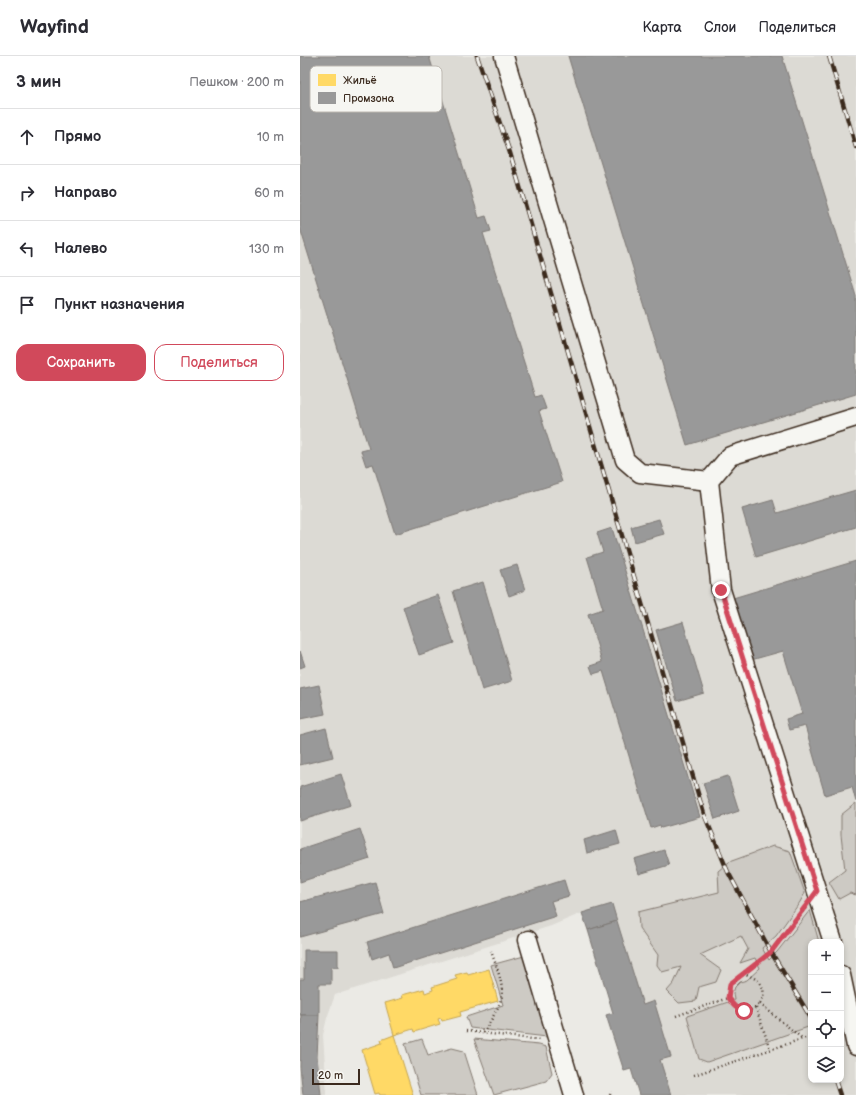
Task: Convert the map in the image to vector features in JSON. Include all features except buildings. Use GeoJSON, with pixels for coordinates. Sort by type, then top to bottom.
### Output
{"type":"FeatureCollection","features":[{"type":"Feature","properties":{"kind":"street"},"geometry":{"type":"LineString","coordinates":[[504,56],[625,460],[640,473],[708,480]]}},
{"type":"Feature","properties":{"kind":"street"},"geometry":{"type":"LineString","coordinates":[[832,939],[721,590],[708,480],[730,456],[856,417]]}},
{"type":"Feature","properties":{"kind":"street"},"geometry":{"type":"LineString","coordinates":[[528,940],[574,1095]]}},
{"type":"Feature","properties":{"kind":"street"},"geometry":{"type":"LineString","coordinates":[[844,989],[856,1046]]}},
{"type":"Feature","properties":{"kind":"path"},"geometry":{"type":"LineString","coordinates":[[744,973],[759,982],[764,993],[760,1004],[750,1011],[739,1009],[734,1006],[728,998],[730,984],[744,973],[771,952],[817,891]]}},
{"type":"Feature","properties":{"kind":"path"},"geometry":{"type":"LineString","coordinates":[[483,1033],[493,1017],[502,995],[502,986],[491,951]]}},
{"type":"Feature","properties":{"kind":"path"},"geometry":{"type":"LineString","coordinates":[[676,1016],[728,998]]}},
{"type":"Feature","properties":{"kind":"path"},"geometry":{"type":"LineString","coordinates":[[760,1004],[803,1039]]}},
{"type":"Feature","properties":{"kind":"path"},"geometry":{"type":"LineString","coordinates":[[756,1008],[770,1049]]}},
{"type":"Feature","properties":{"kind":"path"},"geometry":{"type":"LineString","coordinates":[[466,1030],[558,1043]]}},
{"type":"Feature","properties":{"kind":"path"},"geometry":{"type":"LineString","coordinates":[[694,1075],[808,1037]]}},
{"type":"Feature","properties":{"kind":"path"},"geometry":{"type":"LineString","coordinates":[[610,1095],[611,1091]]}},
{"type":"Feature","properties":{"kind":"shaded area"},"geometry":{"type":"Polygon","coordinates":[[[300,56],[856,56],[856,1095],[639,1095],[631,1069],[624,1071],[606,1015],[613,1013],[582,913],[551,926],[335,995],[323,1035],[327,1095],[300,1095],[300,56]]]}},
{"type":"Feature","properties":{"kind":"shaded area"},"geometry":{"type":"Polygon","coordinates":[[[856,803],[856,895],[850,893],[839,899],[829,882],[845,870],[841,835],[841,815],[856,803]]]}},
{"type":"Feature","properties":{"kind":"shaded area"},"geometry":{"type":"Polygon","coordinates":[[[773,846],[790,851],[805,893],[776,936],[762,948],[769,960],[810,910],[818,939],[808,939],[808,1027],[707,1062],[699,1059],[687,1016],[734,1000],[733,993],[735,987],[740,982],[747,980],[760,968],[755,958],[740,963],[748,949],[741,936],[700,955],[721,970],[716,982],[699,987],[696,1001],[679,1003],[667,991],[674,983],[681,967],[662,972],[657,965],[658,955],[639,928],[638,912],[719,892],[718,871],[729,862],[773,846]]]}},
{"type":"Feature","properties":{"kind":"shaded area"},"geometry":{"type":"Polygon","coordinates":[[[524,956],[547,1037],[470,1028],[466,1017],[503,1005],[491,965],[524,956]]]}},
{"type":"Feature","properties":{"kind":"shaded area"},"geometry":{"type":"Polygon","coordinates":[[[422,1039],[428,1055],[452,1048],[464,1051],[478,1095],[421,1095],[405,1044],[422,1039]]]}},
{"type":"Feature","properties":{"kind":"shaded area"},"geometry":{"type":"Polygon","coordinates":[[[474,1039],[539,1045],[546,1047],[552,1073],[546,1081],[494,1095],[474,1039]]]}},
{"type":"Feature","properties":{"kind":"railway"},"geometry":{"type":"LineString","coordinates":[[477,56],[510,153],[704,814],[728,872],[771,952],[808,1013]]}},
{"type":"Feature","properties":{"kind":"railway"},"geometry":{"type":"LineString","coordinates":[[829,56],[856,147]]}},
{"type":"Feature","properties":{"kind":"railway"},"geometry":{"type":"LineString","coordinates":[[836,1083],[840,1095]]}},
{"type":"Feature","properties":{"kind":"route"},"geometry":{"type":"LineString","coordinates":[[721,590],[817,891],[771,952],[730,984],[728,998],[734,1006],[744,1011]]}}]}
